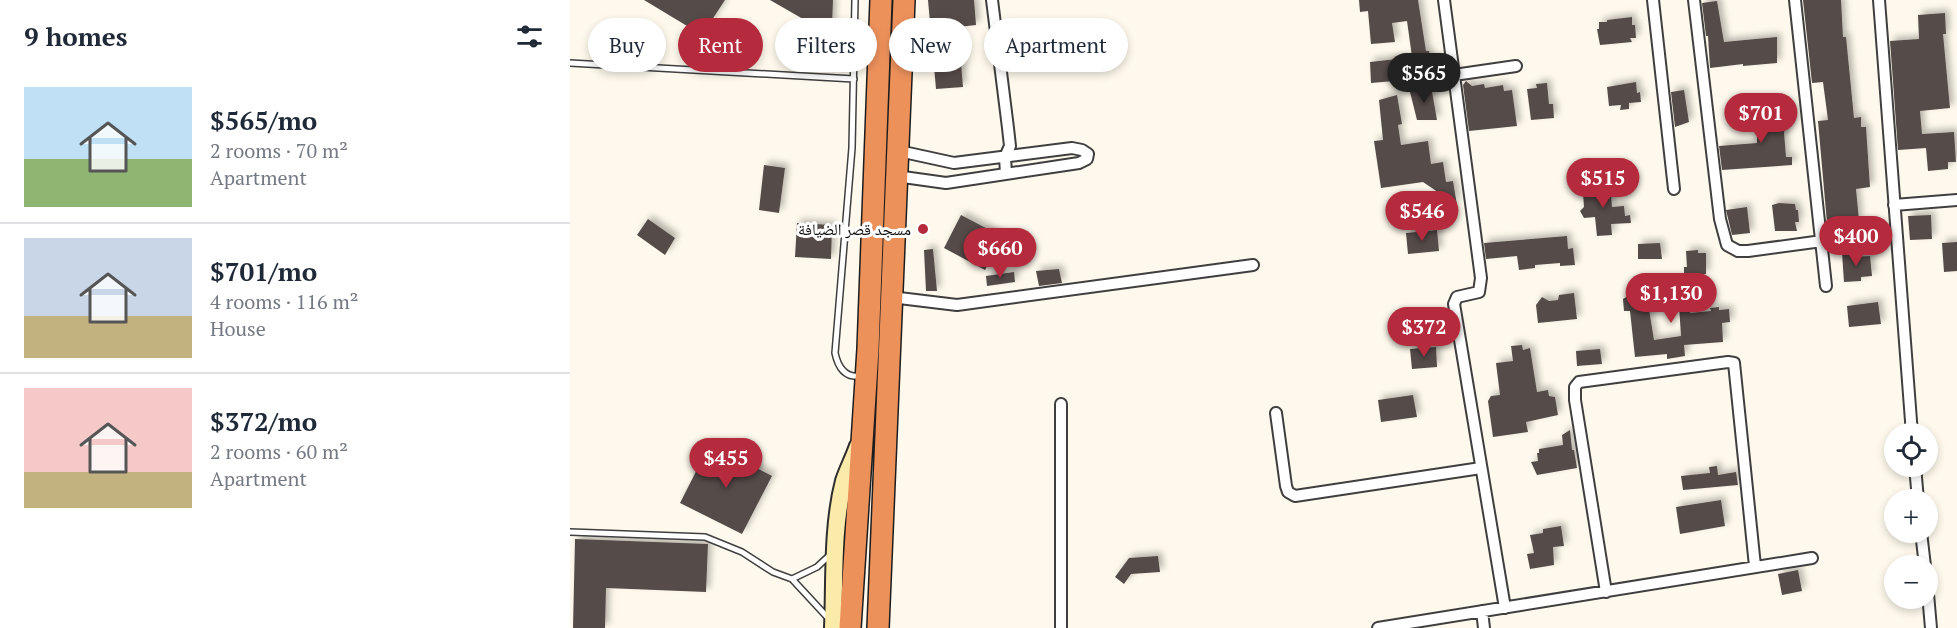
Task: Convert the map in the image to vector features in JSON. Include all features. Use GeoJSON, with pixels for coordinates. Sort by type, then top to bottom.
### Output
{"type":"FeatureCollection","features":[{"type":"Feature","properties":{"kind":"highway"},"geometry":{"type":"LineString","coordinates":[[839,626],[862,437],[868,349],[881,0]]}},
{"type":"Feature","properties":{"kind":"highway"},"geometry":{"type":"LineString","coordinates":[[878,628],[904,0]]}},
{"type":"Feature","properties":{"kind":"street"},"geometry":{"type":"LineString","coordinates":[[992,0],[1007,151],[1006,174]]}},
{"type":"Feature","properties":{"kind":"street"},"geometry":{"type":"LineString","coordinates":[[1444,0],[1481,285],[1479,292],[1456,297],[1454,304],[1505,608]]}},
{"type":"Feature","properties":{"kind":"street"},"geometry":{"type":"LineString","coordinates":[[1653,0],[1674,189]]}},
{"type":"Feature","properties":{"kind":"street"},"geometry":{"type":"LineString","coordinates":[[1694,0],[1720,219],[1726,245],[1738,251],[1748,251],[1822,241]]}},
{"type":"Feature","properties":{"kind":"street"},"geometry":{"type":"LineString","coordinates":[[1795,0],[1826,286]]}},
{"type":"Feature","properties":{"kind":"street"},"geometry":{"type":"LineString","coordinates":[[1879,0],[1911,423]]}},
{"type":"Feature","properties":{"kind":"street"},"geometry":{"type":"LineString","coordinates":[[1454,75],[1516,66]]}},
{"type":"Feature","properties":{"kind":"street"},"geometry":{"type":"LineString","coordinates":[[896,176],[946,183],[1079,163],[1087,159],[1088,154],[1072,148],[1020,155],[1007,151],[954,163],[899,151]]}},
{"type":"Feature","properties":{"kind":"street"},"geometry":{"type":"LineString","coordinates":[[1020,155],[1022,171]]}},
{"type":"Feature","properties":{"kind":"street"},"geometry":{"type":"LineString","coordinates":[[954,163],[957,181]]}},
{"type":"Feature","properties":{"kind":"street"},"geometry":{"type":"LineString","coordinates":[[1894,205],[1957,200]]}},
{"type":"Feature","properties":{"kind":"street"},"geometry":{"type":"LineString","coordinates":[[891,297],[957,305],[1253,265]]}},
{"type":"Feature","properties":{"kind":"street"},"geometry":{"type":"LineString","coordinates":[[1606,592],[1575,400],[1575,387],[1579,382],[1734,363],[1755,566]]}},
{"type":"Feature","properties":{"kind":"street"},"geometry":{"type":"LineString","coordinates":[[1061,404],[1061,628]]}},
{"type":"Feature","properties":{"kind":"street"},"geometry":{"type":"LineString","coordinates":[[1276,413],[1286,486],[1288,492],[1295,496],[1481,468]]}},
{"type":"Feature","properties":{"kind":"street"},"geometry":{"type":"LineString","coordinates":[[839,626],[836,549],[845,479],[862,437]]}},
{"type":"Feature","properties":{"kind":"street"},"geometry":{"type":"LineString","coordinates":[[1378,628],[1812,558]]}},
{"type":"Feature","properties":{"kind":"street"},"geometry":{"type":"LineString","coordinates":[[1929,609],[1930,628]]}},
{"type":"Feature","properties":{"kind":"street"},"geometry":{"type":"LineString","coordinates":[[1482,611],[1484,628]]}},
{"type":"Feature","properties":{"kind":"lane"},"geometry":{"type":"LineString","coordinates":[[855,0],[852,148],[835,353],[840,369],[846,374],[856,377],[865,375]]}},
{"type":"Feature","properties":{"kind":"lane"},"geometry":{"type":"LineString","coordinates":[[570,63],[854,79]]}},
{"type":"Feature","properties":{"kind":"lane"},"geometry":{"type":"LineString","coordinates":[[570,532],[705,537],[742,552],[773,572],[792,579],[839,626]]}},
{"type":"Feature","properties":{"kind":"lane"},"geometry":{"type":"LineString","coordinates":[[792,579],[817,567],[836,549]]}},
{"type":"Feature","properties":{"kind":"building"},"geometry":{"type":"Polygon","coordinates":[[[644,0],[725,0],[713,18],[678,18],[678,21],[644,0]]]}},
{"type":"Feature","properties":{"kind":"building"},"geometry":{"type":"Polygon","coordinates":[[[770,0],[833,0],[832,18],[801,18],[770,0]]]}},
{"type":"Feature","properties":{"kind":"building"},"geometry":{"type":"Polygon","coordinates":[[[928,0],[974,0],[976,25],[972,25],[972,18],[930,18],[928,0]]]}},
{"type":"Feature","properties":{"kind":"building"},"geometry":{"type":"Polygon","coordinates":[[[1359,0],[1418,0],[1432,76],[1415,78],[1407,21],[1392,23],[1395,42],[1371,44],[1368,11],[1360,12],[1359,0]]]}},
{"type":"Feature","properties":{"kind":"building"},"geometry":{"type":"Polygon","coordinates":[[[1803,0],[1841,0],[1843,37],[1846,37],[1854,118],[1861,117],[1861,127],[1866,127],[1870,187],[1856,189],[1859,220],[1827,223],[1818,121],[1828,120],[1823,82],[1812,83],[1803,0]]]}},
{"type":"Feature","properties":{"kind":"building"},"geometry":{"type":"Polygon","coordinates":[[[1717,1],[1724,42],[1777,37],[1777,63],[1710,68],[1708,36],[1706,36],[1702,3],[1717,1]]]}},
{"type":"Feature","properties":{"kind":"building"},"geometry":{"type":"Polygon","coordinates":[[[1945,13],[1946,34],[1943,34],[1950,108],[1920,111],[1922,134],[1954,132],[1956,162],[1948,162],[1948,169],[1928,171],[1926,148],[1898,150],[1890,41],[1919,39],[1918,15],[1945,13]]]}},
{"type":"Feature","properties":{"kind":"building"},"geometry":{"type":"Polygon","coordinates":[[[1632,17],[1636,38],[1630,38],[1632,42],[1600,45],[1597,29],[1599,29],[1599,22],[1632,17]]]}},
{"type":"Feature","properties":{"kind":"building"},"geometry":{"type":"Polygon","coordinates":[[[1397,59],[1398,70],[1393,71],[1394,81],[1371,83],[1370,62],[1397,59]]]}},
{"type":"Feature","properties":{"kind":"building"},"geometry":{"type":"Polygon","coordinates":[[[934,72],[962,72],[963,87],[936,89],[934,72]]]}},
{"type":"Feature","properties":{"kind":"building"},"geometry":{"type":"Polygon","coordinates":[[[1466,81],[1472,86],[1484,84],[1485,88],[1503,85],[1504,91],[1512,90],[1517,126],[1469,131],[1463,85],[1466,81]]]}},
{"type":"Feature","properties":{"kind":"building"},"geometry":{"type":"Polygon","coordinates":[[[1636,82],[1641,102],[1629,103],[1629,109],[1620,110],[1621,105],[1609,106],[1607,87],[1636,82]]]}},
{"type":"Feature","properties":{"kind":"building"},"geometry":{"type":"Polygon","coordinates":[[[1547,83],[1549,104],[1553,104],[1554,118],[1531,120],[1527,89],[1537,88],[1536,84],[1547,83]]]}},
{"type":"Feature","properties":{"kind":"building"},"geometry":{"type":"Polygon","coordinates":[[[1431,86],[1437,120],[1417,120],[1410,92],[1417,92],[1417,90],[1431,86]]]}},
{"type":"Feature","properties":{"kind":"building"},"geometry":{"type":"Polygon","coordinates":[[[1684,90],[1689,122],[1675,127],[1671,92],[1684,90]]]}},
{"type":"Feature","properties":{"kind":"building"},"geometry":{"type":"Polygon","coordinates":[[[1397,95],[1402,124],[1398,125],[1401,145],[1428,141],[1431,164],[1443,162],[1446,182],[1453,181],[1457,205],[1423,182],[1381,188],[1374,141],[1383,140],[1379,100],[1397,95]]]}},
{"type":"Feature","properties":{"kind":"building"},"geometry":{"type":"Polygon","coordinates":[[[1790,109],[1790,119],[1784,132],[1786,157],[1792,157],[1792,165],[1722,170],[1719,146],[1757,143],[1757,111],[1790,109]]]}},
{"type":"Feature","properties":{"kind":"building"},"geometry":{"type":"Polygon","coordinates":[[[764,165],[785,168],[779,213],[759,210],[764,165]]]}},
{"type":"Feature","properties":{"kind":"building"},"geometry":{"type":"Polygon","coordinates":[[[1610,184],[1612,207],[1624,206],[1625,216],[1630,215],[1631,223],[1611,224],[1612,235],[1597,236],[1595,217],[1584,218],[1580,211],[1584,207],[1583,193],[1587,193],[1589,185],[1610,184]]]}},
{"type":"Feature","properties":{"kind":"building"},"geometry":{"type":"Polygon","coordinates":[[[1795,204],[1799,222],[1795,222],[1797,231],[1775,231],[1772,205],[1795,204]]]}},
{"type":"Feature","properties":{"kind":"building"},"geometry":{"type":"Polygon","coordinates":[[[1747,207],[1750,233],[1732,235],[1726,210],[1747,207]]]}},
{"type":"Feature","properties":{"kind":"building"},"geometry":{"type":"Polygon","coordinates":[[[961,215],[1003,237],[985,270],[944,248],[961,215]]]}},
{"type":"Feature","properties":{"kind":"building"},"geometry":{"type":"Polygon","coordinates":[[[1931,215],[1932,239],[1910,240],[1908,216],[1931,215]]]}},
{"type":"Feature","properties":{"kind":"building"},"geometry":{"type":"Polygon","coordinates":[[[648,219],[675,238],[665,255],[637,235],[648,219]]]}},
{"type":"Feature","properties":{"kind":"building"},"geometry":{"type":"Polygon","coordinates":[[[797,223],[832,225],[831,259],[795,257],[797,223]]]}},
{"type":"Feature","properties":{"kind":"building"},"geometry":{"type":"Polygon","coordinates":[[[1437,230],[1439,251],[1408,254],[1406,233],[1437,230]]]}},
{"type":"Feature","properties":{"kind":"building"},"geometry":{"type":"Polygon","coordinates":[[[1567,236],[1568,249],[1573,248],[1575,265],[1560,266],[1560,263],[1535,265],[1535,268],[1519,270],[1517,256],[1486,259],[1484,243],[1567,236]]]}},
{"type":"Feature","properties":{"kind":"building"},"geometry":{"type":"Polygon","coordinates":[[[1957,242],[1957,271],[1944,272],[1942,243],[1957,242]]]}},
{"type":"Feature","properties":{"kind":"building"},"geometry":{"type":"Polygon","coordinates":[[[1660,243],[1662,259],[1638,259],[1638,244],[1660,243]]]}},
{"type":"Feature","properties":{"kind":"building"},"geometry":{"type":"Polygon","coordinates":[[[933,249],[937,291],[926,291],[924,250],[933,249]]]}},
{"type":"Feature","properties":{"kind":"building"},"geometry":{"type":"Polygon","coordinates":[[[1698,250],[1698,253],[1706,253],[1706,274],[1684,276],[1684,267],[1687,267],[1686,251],[1698,250]]]}},
{"type":"Feature","properties":{"kind":"building"},"geometry":{"type":"Polygon","coordinates":[[[1851,252],[1852,257],[1870,256],[1872,276],[1861,277],[1861,281],[1844,282],[1842,253],[1851,252]]]}},
{"type":"Feature","properties":{"kind":"building"},"geometry":{"type":"Polygon","coordinates":[[[1059,269],[1062,283],[1039,286],[1036,271],[1059,269]]]}},
{"type":"Feature","properties":{"kind":"building"},"geometry":{"type":"Polygon","coordinates":[[[1014,272],[1015,282],[987,286],[986,276],[1014,272]]]}},
{"type":"Feature","properties":{"kind":"building"},"geometry":{"type":"Polygon","coordinates":[[[1684,287],[1685,293],[1688,294],[1690,313],[1711,311],[1710,308],[1719,307],[1719,310],[1729,309],[1730,322],[1722,323],[1723,342],[1684,345],[1685,356],[1667,359],[1667,354],[1635,357],[1630,311],[1624,311],[1623,299],[1634,292],[1645,292],[1652,297],[1666,296],[1665,291],[1684,287]],[[1679,305],[1649,309],[1654,340],[1681,336],[1679,305]]]}},
{"type":"Feature","properties":{"kind":"building"},"geometry":{"type":"Polygon","coordinates":[[[1574,293],[1577,319],[1538,323],[1536,305],[1542,297],[1549,301],[1558,300],[1559,295],[1574,293]]]}},
{"type":"Feature","properties":{"kind":"building"},"geometry":{"type":"Polygon","coordinates":[[[1878,302],[1881,324],[1849,327],[1847,306],[1878,302]]]}},
{"type":"Feature","properties":{"kind":"building"},"geometry":{"type":"Polygon","coordinates":[[[1522,345],[1523,350],[1530,348],[1537,392],[1548,390],[1549,396],[1555,397],[1558,415],[1526,422],[1528,432],[1493,437],[1488,401],[1491,396],[1500,395],[1496,363],[1513,361],[1511,346],[1522,345]]]}},
{"type":"Feature","properties":{"kind":"building"},"geometry":{"type":"Polygon","coordinates":[[[1436,347],[1437,367],[1412,369],[1410,349],[1436,347]]]}},
{"type":"Feature","properties":{"kind":"building"},"geometry":{"type":"Polygon","coordinates":[[[1600,349],[1602,364],[1577,366],[1576,351],[1600,349]]]}},
{"type":"Feature","properties":{"kind":"building"},"geometry":{"type":"Polygon","coordinates":[[[1413,395],[1417,417],[1381,422],[1378,400],[1413,395]]]}},
{"type":"Feature","properties":{"kind":"building"},"geometry":{"type":"Polygon","coordinates":[[[1570,430],[1577,468],[1537,475],[1531,462],[1538,461],[1539,449],[1563,445],[1562,435],[1570,430]]]}},
{"type":"Feature","properties":{"kind":"building"},"geometry":{"type":"Polygon","coordinates":[[[710,444],[772,476],[742,534],[680,503],[710,444]]]}},
{"type":"Feature","properties":{"kind":"building"},"geometry":{"type":"Polygon","coordinates":[[[1717,466],[1718,475],[1736,472],[1738,485],[1683,490],[1681,476],[1710,473],[1709,467],[1717,466]]]}},
{"type":"Feature","properties":{"kind":"building"},"geometry":{"type":"Polygon","coordinates":[[[1721,500],[1725,526],[1680,534],[1676,507],[1721,500]]]}},
{"type":"Feature","properties":{"kind":"building"},"geometry":{"type":"Polygon","coordinates":[[[1561,526],[1564,546],[1553,547],[1554,565],[1530,569],[1527,554],[1534,553],[1530,535],[1543,533],[1543,529],[1561,526]]]}},
{"type":"Feature","properties":{"kind":"building"},"geometry":{"type":"Polygon","coordinates":[[[575,539],[708,544],[706,592],[606,588],[605,628],[573,628],[575,539]]]}},
{"type":"Feature","properties":{"kind":"building"},"geometry":{"type":"Polygon","coordinates":[[[1158,556],[1160,572],[1131,574],[1124,584],[1115,577],[1129,558],[1158,556]]]}},
{"type":"Feature","properties":{"kind":"building"},"geometry":{"type":"Polygon","coordinates":[[[1798,570],[1802,591],[1782,595],[1778,574],[1798,570]]]}},
{"type":"Feature","properties":{"kind":"place","name":"مسجد قصر الضيافة"},"geometry":{"type":"Point","coordinates":[923,229]}}]}
